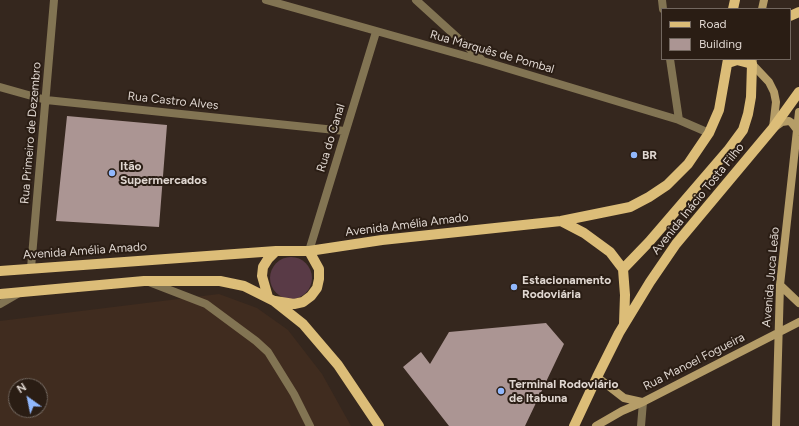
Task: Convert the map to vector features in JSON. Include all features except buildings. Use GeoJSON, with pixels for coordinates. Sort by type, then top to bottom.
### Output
{"type":"FeatureCollection","features":[{"type":"Feature","properties":{"kind":"main road"},"geometry":{"type":"LineString","coordinates":[[728,61],[737,60],[752,62],[769,82],[774,92],[776,102],[772,128]]}},
{"type":"Feature","properties":{"kind":"main road","name":"Avenida Amélia Amado"},"geometry":{"type":"LineString","coordinates":[[0,271],[276,251],[309,251],[382,240],[562,221],[630,207],[667,185],[688,164],[710,133],[718,110],[728,61]]}},
{"type":"Feature","properties":{"kind":"main road"},"geometry":{"type":"LineString","coordinates":[[623,269],[649,242],[729,149],[742,130],[748,114],[751,97],[752,62]]}},
{"type":"Feature","properties":{"kind":"main road","name":"Avenida Inácio Tosta Filho"},"geometry":{"type":"LineString","coordinates":[[574,426],[597,377],[624,326],[650,282],[676,244],[772,128],[799,92]]}},
{"type":"Feature","properties":{"kind":"main road","name":"Avenida Juca Leão"},"geometry":{"type":"LineString","coordinates":[[776,426],[780,285],[799,112]]}},
{"type":"Feature","properties":{"kind":"main road"},"geometry":{"type":"LineString","coordinates":[[772,128],[782,122],[789,121],[798,131]]}},
{"type":"Feature","properties":{"kind":"main road"},"geometry":{"type":"LineString","coordinates":[[562,221],[584,233],[610,252],[623,269],[625,295],[624,326]]}},
{"type":"Feature","properties":{"kind":"main road"},"geometry":{"type":"LineString","coordinates":[[276,251],[263,267],[262,276],[271,299],[303,324],[338,365],[379,426]]}},
{"type":"Feature","properties":{"kind":"main road"},"geometry":{"type":"LineString","coordinates":[[0,294],[144,281],[220,281],[244,286],[284,304],[294,304],[303,302],[311,296],[317,288],[320,279],[319,269],[309,251]]}},
{"type":"Feature","properties":{"kind":"main road"},"geometry":{"type":"LineString","coordinates":[[780,285],[799,303]]}},
{"type":"Feature","properties":{"kind":"main road","name":"Rua Manoel Fogueira"},"geometry":{"type":"LineString","coordinates":[[596,426],[622,411],[643,402],[799,322]]}},
{"type":"Feature","properties":{"kind":"main road","name":"Rua Manoel Fogueira"},"geometry":{"type":"LineString","coordinates":[[597,377],[624,398],[643,402]]}},
{"type":"Feature","properties":{"kind":"street","name":"Rua Primeiro de Dezembro"},"geometry":{"type":"LineString","coordinates":[[31,268],[54,0]]}},
{"type":"Feature","properties":{"kind":"street","name":"Rua Marquês de Pombal"},"geometry":{"type":"LineString","coordinates":[[266,0],[483,61],[679,120],[710,133]]}},
{"type":"Feature","properties":{"kind":"street"},"geometry":{"type":"LineString","coordinates":[[416,0],[483,61]]}},
{"type":"Feature","properties":{"kind":"street","name":"Rua do Canal"},"geometry":{"type":"LineString","coordinates":[[309,251],[376,32]]}},
{"type":"Feature","properties":{"kind":"street"},"geometry":{"type":"LineString","coordinates":[[670,60],[679,120]]}},
{"type":"Feature","properties":{"kind":"street","name":"Rua Castro Alves"},"geometry":{"type":"LineString","coordinates":[[0,87],[46,100],[346,131]]}},
{"type":"Feature","properties":{"kind":"street"},"geometry":{"type":"LineString","coordinates":[[144,281],[206,304],[256,341],[268,352],[294,394],[310,426]]}},
{"type":"Feature","properties":{"kind":"street"},"geometry":{"type":"LineString","coordinates":[[0,304],[20,292]]}},
{"type":"Feature","properties":{"kind":"street"},"geometry":{"type":"LineString","coordinates":[[641,426],[643,402]]}},
{"type":"Feature","properties":{"kind":"shaded area"},"geometry":{"type":"Polygon","coordinates":[[[287,257],[295,257],[303,260],[309,266],[312,278],[309,290],[303,296],[295,299],[287,299],[279,296],[273,290],[270,282],[270,274],[273,266],[279,260],[287,257]]]}},
{"type":"Feature","properties":{"kind":"shaded area"},"geometry":{"type":"Polygon","coordinates":[[[219,294],[257,308],[288,330],[322,374],[351,426],[0,426],[0,321],[219,294]]]}},
{"type":"Feature","properties":{"kind":"place","name":"BR"},"geometry":{"type":"Point","coordinates":[634,155]}},
{"type":"Feature","properties":{"kind":"place","name":"Itão Supermercados"},"geometry":{"type":"Point","coordinates":[112,173]}},
{"type":"Feature","properties":{"kind":"place","name":"Estacionamento Rodoviária"},"geometry":{"type":"Point","coordinates":[514,287]}},
{"type":"Feature","properties":{"kind":"place","name":"Terminal Rodoviário de Itabuna"},"geometry":{"type":"Point","coordinates":[501,391]}}]}
